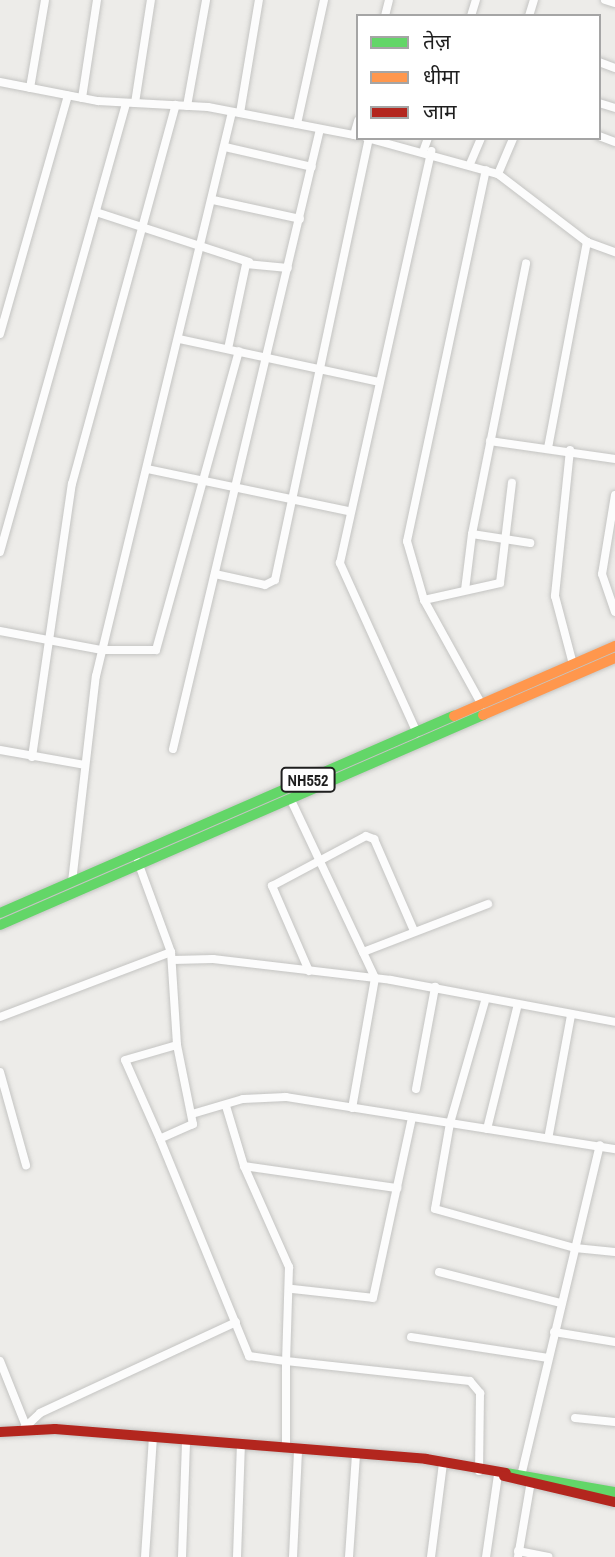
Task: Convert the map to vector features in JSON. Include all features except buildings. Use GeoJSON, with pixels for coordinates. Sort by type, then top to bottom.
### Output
{"type":"FeatureCollection","features":[{"type":"Feature","properties":{"kind":"main road","name":"NH552"},"geometry":{"type":"LineString","coordinates":[[484,710],[573,664],[615,646]]}},
{"type":"Feature","properties":{"kind":"main road","name":"NH552"},"geometry":{"type":"LineString","coordinates":[[0,913],[74,886],[484,710],[615,658]]}},
{"type":"Feature","properties":{"kind":"main road","name":"NH552"},"geometry":{"type":"LineString","coordinates":[[0,925],[74,886]]}},
{"type":"Feature","properties":{"kind":"main road"},"geometry":{"type":"LineString","coordinates":[[0,1432],[24,1429],[153,1437],[443,1463],[530,1486],[615,1502]]}},
{"type":"Feature","properties":{"kind":"main road"},"geometry":{"type":"LineString","coordinates":[[500,1476],[521,1475],[615,1492]]}},
{"type":"Feature","properties":{"kind":"street"},"geometry":{"type":"LineString","coordinates":[[30,88],[45,0]]}},
{"type":"Feature","properties":{"kind":"street"},"geometry":{"type":"LineString","coordinates":[[82,98],[97,0]]}},
{"type":"Feature","properties":{"kind":"street"},"geometry":{"type":"LineString","coordinates":[[0,552],[130,103],[151,0]]}},
{"type":"Feature","properties":{"kind":"street"},"geometry":{"type":"LineString","coordinates":[[187,106],[206,0]]}},
{"type":"Feature","properties":{"kind":"street"},"geometry":{"type":"LineString","coordinates":[[74,886],[85,765],[102,650],[225,147],[236,112],[259,0]]}},
{"type":"Feature","properties":{"kind":"street"},"geometry":{"type":"LineString","coordinates":[[297,124],[324,0]]}},
{"type":"Feature","properties":{"kind":"street"},"geometry":{"type":"LineString","coordinates":[[605,0],[615,4]]}},
{"type":"Feature","properties":{"kind":"street"},"geometry":{"type":"LineString","coordinates":[[0,82],[82,98],[236,112],[356,136]]}},
{"type":"Feature","properties":{"kind":"street"},"geometry":{"type":"LineString","coordinates":[[0,334],[68,95]]}},
{"type":"Feature","properties":{"kind":"street"},"geometry":{"type":"LineString","coordinates":[[32,757],[72,484],[176,105]]}},
{"type":"Feature","properties":{"kind":"street"},"geometry":{"type":"LineString","coordinates":[[173,749],[320,129]]}},
{"type":"Feature","properties":{"kind":"street"},"geometry":{"type":"LineString","coordinates":[[215,574],[265,584],[275,579],[368,140]]}},
{"type":"Feature","properties":{"kind":"street"},"geometry":{"type":"LineString","coordinates":[[373,140],[427,150],[498,174],[587,242],[615,251]]}},
{"type":"Feature","properties":{"kind":"street"},"geometry":{"type":"LineString","coordinates":[[419,738],[340,563],[348,511],[379,382],[428,140]]}},
{"type":"Feature","properties":{"kind":"street"},"geometry":{"type":"LineString","coordinates":[[470,164],[480,140]]}},
{"type":"Feature","properties":{"kind":"street"},"geometry":{"type":"LineString","coordinates":[[498,174],[512,140]]}},
{"type":"Feature","properties":{"kind":"street"},"geometry":{"type":"LineString","coordinates":[[225,147],[312,167]]}},
{"type":"Feature","properties":{"kind":"street"},"geometry":{"type":"LineString","coordinates":[[484,710],[424,600],[407,541],[486,170]]}},
{"type":"Feature","properties":{"kind":"street"},"geometry":{"type":"LineString","coordinates":[[213,200],[300,219]]}},
{"type":"Feature","properties":{"kind":"street"},"geometry":{"type":"LineString","coordinates":[[99,213],[145,224],[249,262],[288,268]]}},
{"type":"Feature","properties":{"kind":"street"},"geometry":{"type":"LineString","coordinates":[[548,448],[587,242]]}},
{"type":"Feature","properties":{"kind":"street"},"geometry":{"type":"LineString","coordinates":[[228,349],[249,262]]}},
{"type":"Feature","properties":{"kind":"street"},"geometry":{"type":"LineString","coordinates":[[465,590],[472,534],[526,263]]}},
{"type":"Feature","properties":{"kind":"street"},"geometry":{"type":"LineString","coordinates":[[178,339],[379,382]]}},
{"type":"Feature","properties":{"kind":"street"},"geometry":{"type":"LineString","coordinates":[[0,631],[102,650],[150,653],[160,645],[239,351]]}},
{"type":"Feature","properties":{"kind":"street"},"geometry":{"type":"LineString","coordinates":[[490,441],[570,450],[615,459]]}},
{"type":"Feature","properties":{"kind":"street"},"geometry":{"type":"LineString","coordinates":[[570,450],[555,596],[573,664]]}},
{"type":"Feature","properties":{"kind":"street"},"geometry":{"type":"LineString","coordinates":[[147,469],[236,492],[348,511]]}},
{"type":"Feature","properties":{"kind":"street"},"geometry":{"type":"LineString","coordinates":[[424,600],[500,583],[512,483]]}},
{"type":"Feature","properties":{"kind":"street"},"geometry":{"type":"LineString","coordinates":[[615,495],[602,574],[615,612]]}},
{"type":"Feature","properties":{"kind":"street"},"geometry":{"type":"LineString","coordinates":[[472,534],[530,543]]}},
{"type":"Feature","properties":{"kind":"street"},"geometry":{"type":"LineString","coordinates":[[0,750],[85,765]]}},
{"type":"Feature","properties":{"kind":"street"},"geometry":{"type":"LineString","coordinates":[[288,794],[375,978],[352,1108]]}},
{"type":"Feature","properties":{"kind":"street"},"geometry":{"type":"LineString","coordinates":[[309,971],[272,886],[370,836],[414,931]]}},
{"type":"Feature","properties":{"kind":"street"},"geometry":{"type":"LineString","coordinates":[[137,859],[172,956],[177,1045],[193,1124],[160,1139]]}},
{"type":"Feature","properties":{"kind":"street"},"geometry":{"type":"LineString","coordinates":[[363,952],[488,904]]}},
{"type":"Feature","properties":{"kind":"street"},"geometry":{"type":"LineString","coordinates":[[0,1017],[172,956],[375,978],[435,987],[517,1008],[615,1022]]}},
{"type":"Feature","properties":{"kind":"street"},"geometry":{"type":"LineString","coordinates":[[416,1089],[435,987]]}},
{"type":"Feature","properties":{"kind":"street"},"geometry":{"type":"LineString","coordinates":[[485,1000],[450,1123],[435,1209],[575,1248],[615,1252]]}},
{"type":"Feature","properties":{"kind":"street"},"geometry":{"type":"LineString","coordinates":[[487,1129],[517,1008]]}},
{"type":"Feature","properties":{"kind":"street"},"geometry":{"type":"LineString","coordinates":[[549,1134],[571,1015]]}},
{"type":"Feature","properties":{"kind":"street"},"geometry":{"type":"LineString","coordinates":[[177,1045],[125,1060],[252,1359],[470,1381],[480,1393],[479,1471]]}},
{"type":"Feature","properties":{"kind":"street"},"geometry":{"type":"LineString","coordinates":[[0,1072],[26,1165]]}},
{"type":"Feature","properties":{"kind":"street"},"geometry":{"type":"LineString","coordinates":[[191,1114],[278,1096],[487,1129],[549,1134],[615,1149]]}},
{"type":"Feature","properties":{"kind":"street"},"geometry":{"type":"LineString","coordinates":[[226,1106],[244,1166],[282,1246],[292,1289],[286,1362],[292,1448],[293,1557]]}},
{"type":"Feature","properties":{"kind":"street"},"geometry":{"type":"LineString","coordinates":[[292,1289],[373,1298],[412,1118]]}},
{"type":"Feature","properties":{"kind":"street"},"geometry":{"type":"LineString","coordinates":[[521,1475],[600,1145]]}},
{"type":"Feature","properties":{"kind":"street"},"geometry":{"type":"LineString","coordinates":[[244,1166],[397,1188]]}},
{"type":"Feature","properties":{"kind":"street"},"geometry":{"type":"LineString","coordinates":[[439,1272],[561,1303]]}},
{"type":"Feature","properties":{"kind":"street"},"geometry":{"type":"LineString","coordinates":[[0,1361],[24,1429],[40,1413],[236,1322]]}},
{"type":"Feature","properties":{"kind":"street"},"geometry":{"type":"LineString","coordinates":[[554,1332],[615,1342]]}},
{"type":"Feature","properties":{"kind":"street"},"geometry":{"type":"LineString","coordinates":[[411,1337],[548,1358]]}},
{"type":"Feature","properties":{"kind":"street"},"geometry":{"type":"LineString","coordinates":[[575,1418],[615,1422]]}},
{"type":"Feature","properties":{"kind":"street"},"geometry":{"type":"LineString","coordinates":[[145,1557],[153,1437]]}},
{"type":"Feature","properties":{"kind":"street"},"geometry":{"type":"LineString","coordinates":[[182,1557],[186,1440]]}},
{"type":"Feature","properties":{"kind":"street"},"geometry":{"type":"LineString","coordinates":[[237,1557],[241,1444]]}},
{"type":"Feature","properties":{"kind":"street"},"geometry":{"type":"LineString","coordinates":[[349,1557],[356,1454]]}},
{"type":"Feature","properties":{"kind":"street"},"geometry":{"type":"LineString","coordinates":[[431,1557],[443,1463]]}},
{"type":"Feature","properties":{"kind":"street"},"geometry":{"type":"LineString","coordinates":[[486,1557],[500,1476]]}},
{"type":"Feature","properties":{"kind":"street"},"geometry":{"type":"LineString","coordinates":[[530,1486],[518,1554],[548,1557]]}},
{"type":"Feature","properties":{"kind":"traffic: fast"},"geometry":{"type":"LineString","coordinates":[[0,925],[483,715]]}},
{"type":"Feature","properties":{"kind":"traffic: fast"},"geometry":{"type":"LineString","coordinates":[[0,913],[454,716]]}},
{"type":"Feature","properties":{"kind":"traffic: fast"},"geometry":{"type":"LineString","coordinates":[[506,1473],[615,1492]]}},
{"type":"Feature","properties":{"kind":"traffic: slow"},"geometry":{"type":"LineString","coordinates":[[454,716],[615,646]]}},
{"type":"Feature","properties":{"kind":"traffic: slow"},"geometry":{"type":"LineString","coordinates":[[483,715],[615,658]]}},
{"type":"Feature","properties":{"kind":"traffic: jam"},"geometry":{"type":"LineString","coordinates":[[0,1432],[55,1429],[426,1459],[506,1473]]}},
{"type":"Feature","properties":{"kind":"traffic: jam"},"geometry":{"type":"LineString","coordinates":[[504,1476],[615,1502]]}}]}
